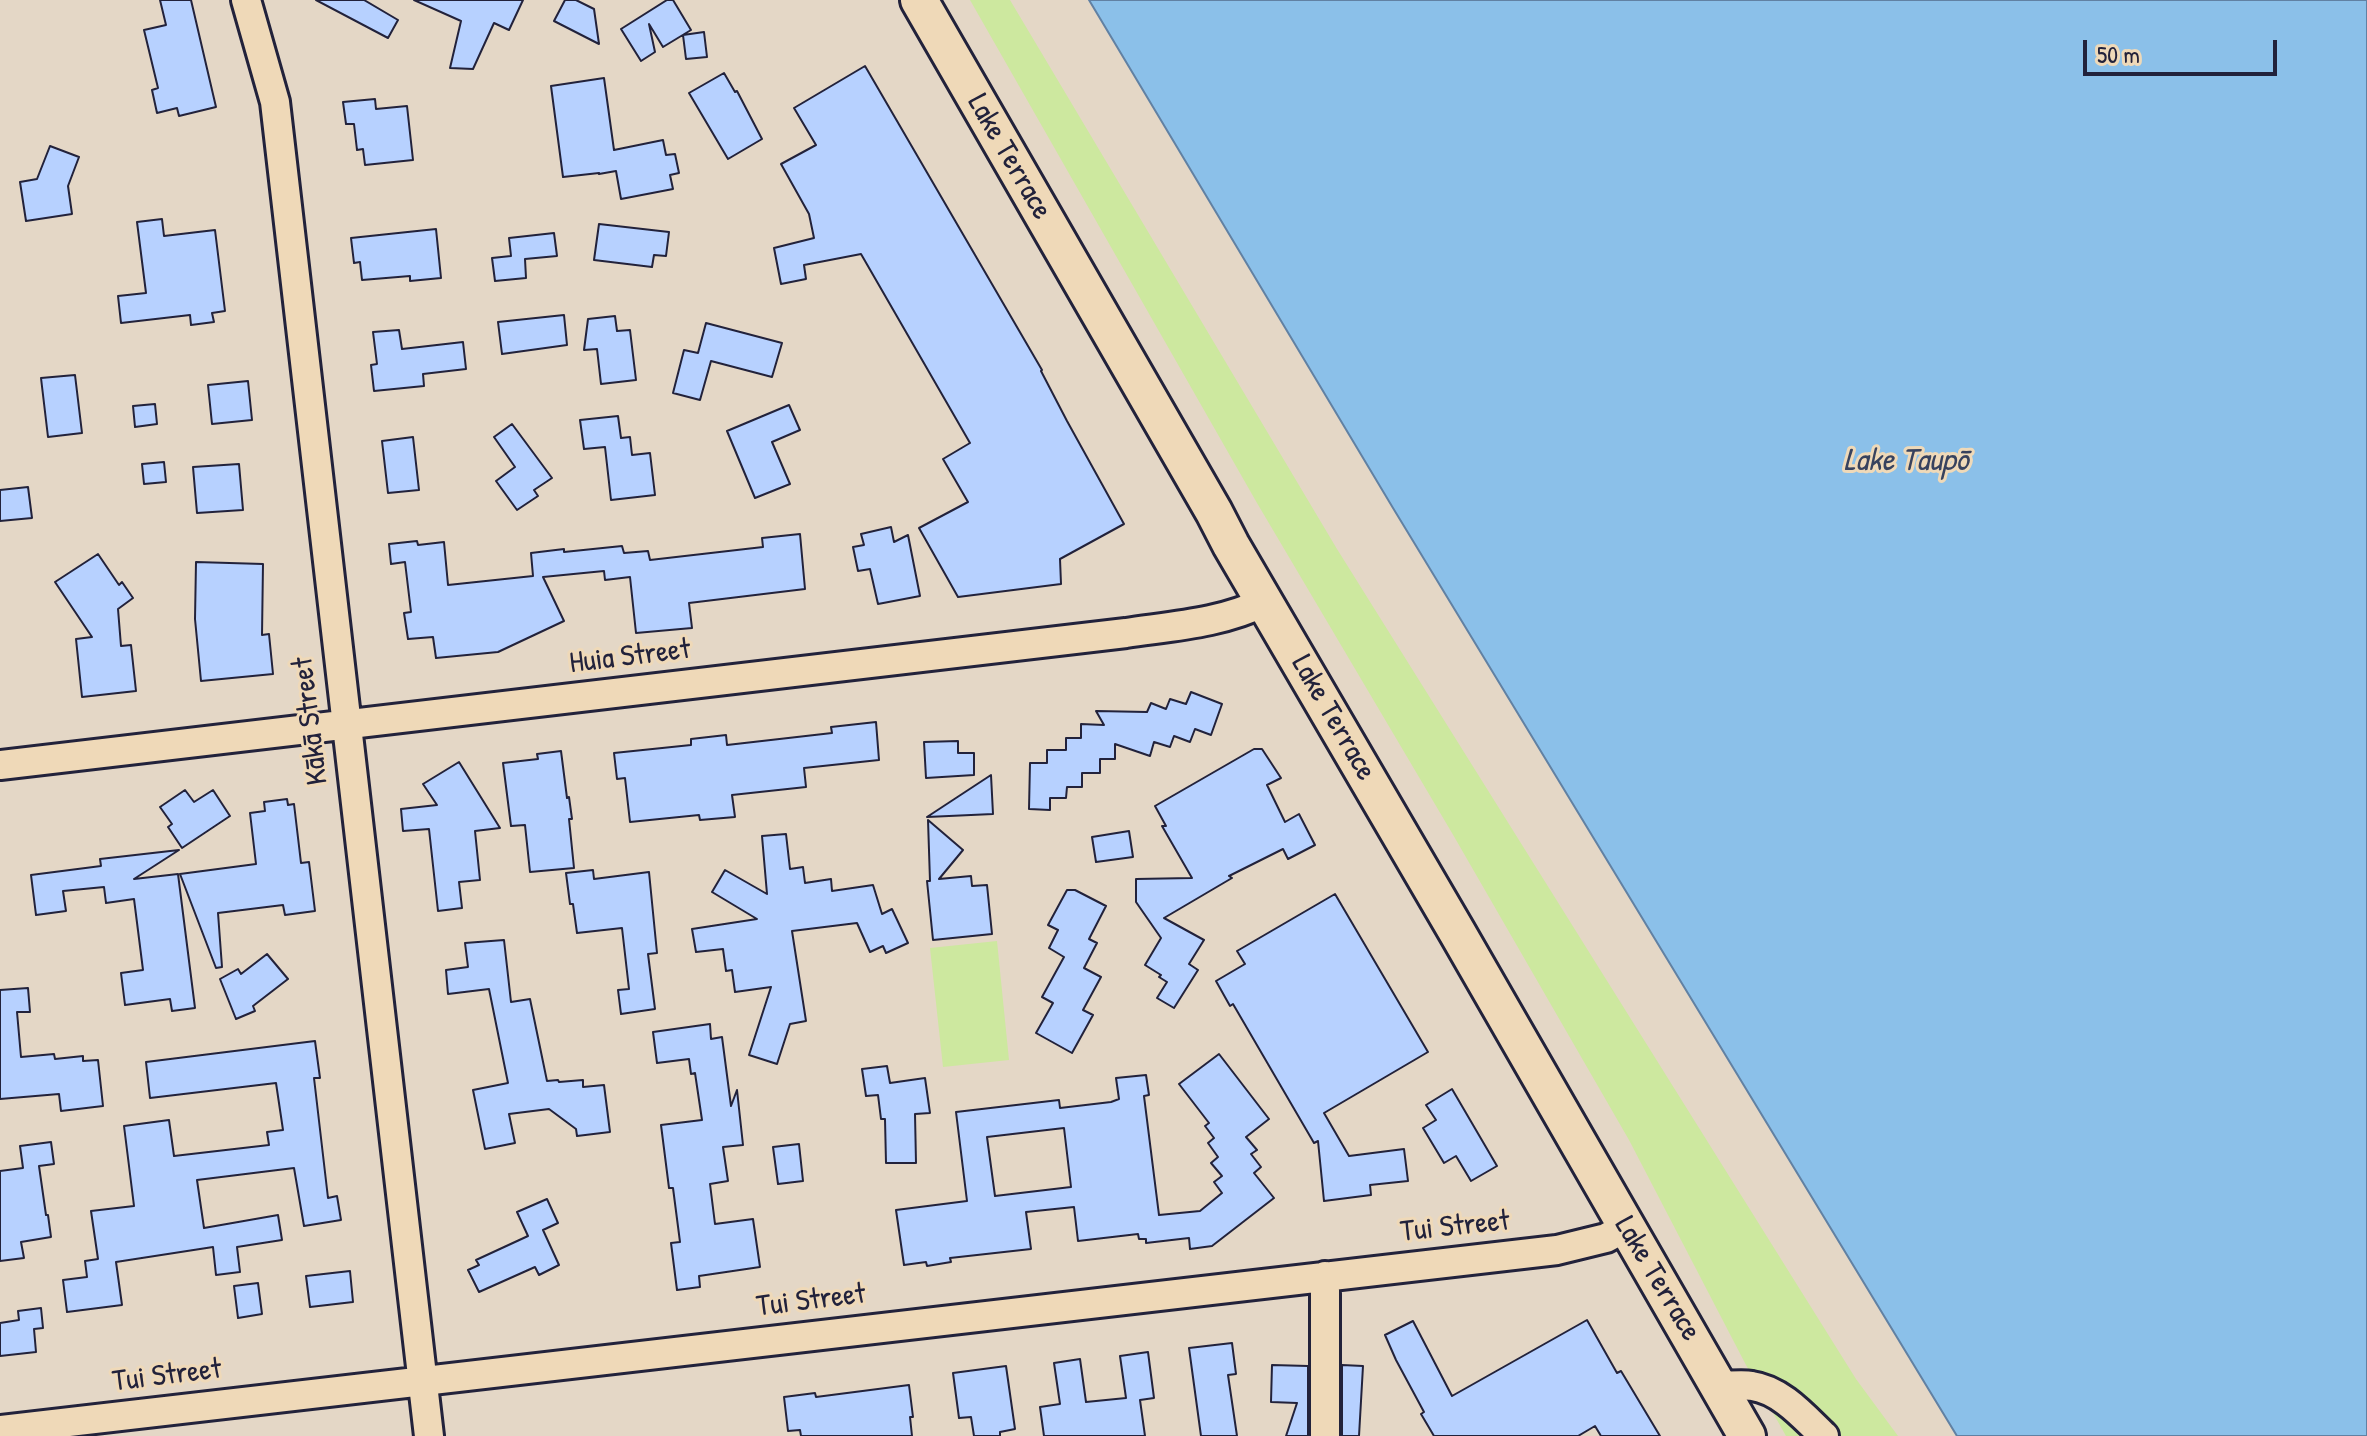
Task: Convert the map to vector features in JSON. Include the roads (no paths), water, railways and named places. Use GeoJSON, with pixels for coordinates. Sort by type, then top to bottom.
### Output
{"type":"FeatureCollection","features":[{"type":"Feature","properties":{"kind":"main road","name":"Lake Terrace"},"geometry":{"type":"LineString","coordinates":[[919,0],[1747,1436]]}},
{"type":"Feature","properties":{"kind":"street","name":"Kākā Street"},"geometry":{"type":"LineString","coordinates":[[246,0],[275,102],[429,1436]]}},
{"type":"Feature","properties":{"kind":"street","name":"Huia Street"},"geometry":{"type":"LineString","coordinates":[[0,765],[1126,633],[1214,619],[1244,612],[1264,602]]}},
{"type":"Feature","properties":{"kind":"street","name":"Tui Street"},"geometry":{"type":"LineString","coordinates":[[0,1430],[1557,1250],[1606,1238],[1626,1227]]}},
{"type":"Feature","properties":{"kind":"street"},"geometry":{"type":"LineString","coordinates":[[1325,1276],[1325,1436]]}},
{"type":"Feature","properties":{"kind":"street"},"geometry":{"type":"LineString","coordinates":[[1720,1386],[1764,1389],[1783,1400],[1824,1436]]}},
{"type":"Feature","properties":{"kind":"water","name":"Lake Taupō"},"geometry":{"type":"Polygon","coordinates":[[[1089,0],[2367,0],[2367,1436],[1957,1436],[1393,508],[1089,0]]]}}]}
